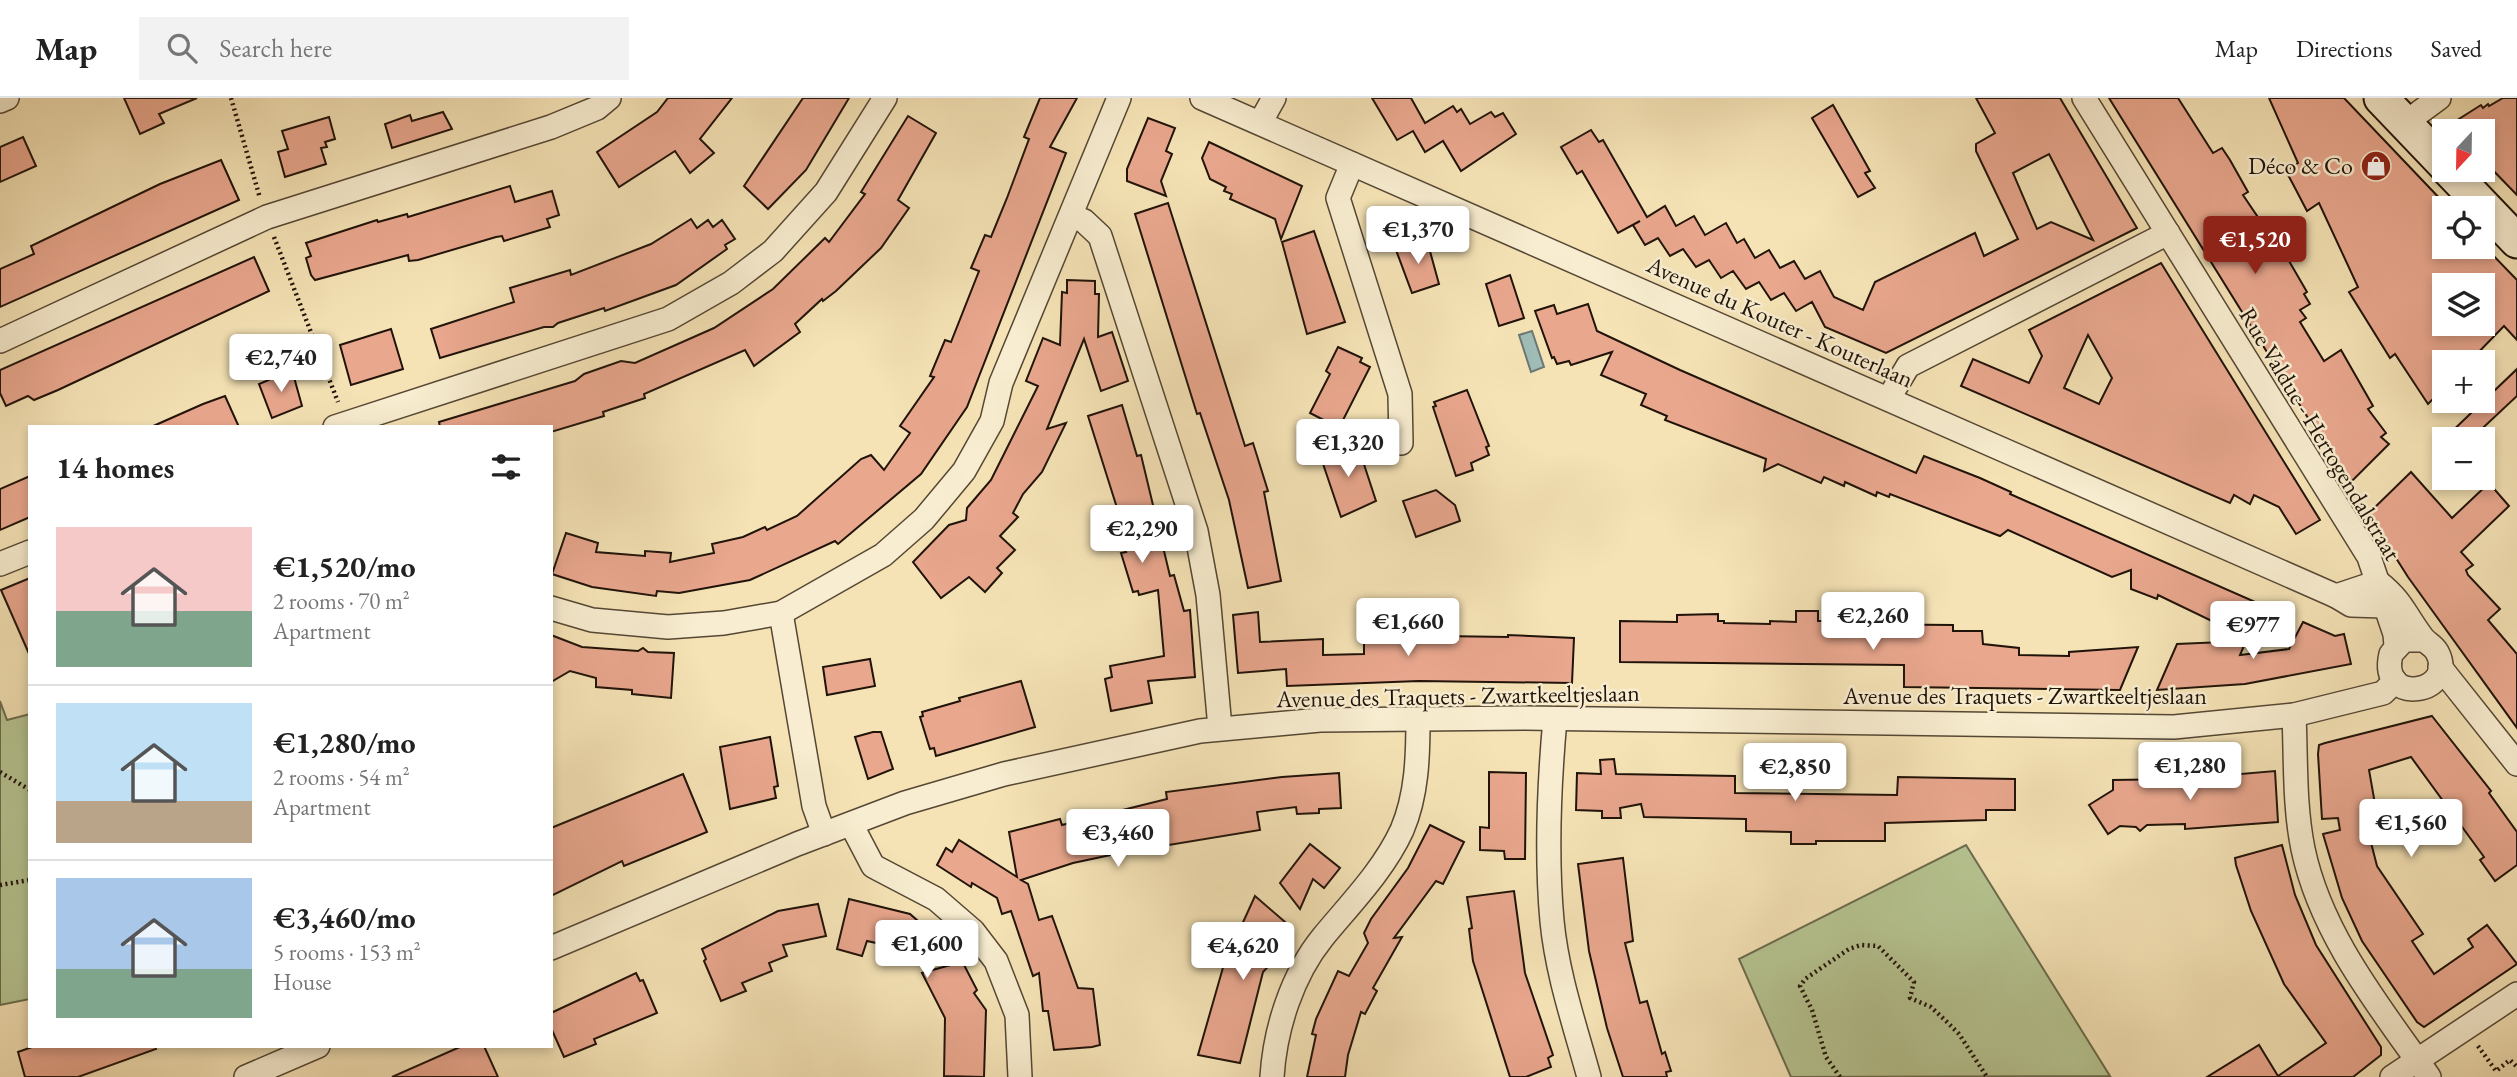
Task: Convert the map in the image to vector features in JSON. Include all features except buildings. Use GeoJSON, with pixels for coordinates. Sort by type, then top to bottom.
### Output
{"type":"FeatureCollection","features":[{"type":"Feature","properties":{"kind":"main road"},"geometry":{"type":"LineString","coordinates":[[2381,98],[2432,152]]}},
{"type":"Feature","properties":{"kind":"main road"},"geometry":{"type":"LineString","coordinates":[[2460,182],[2517,241]]}},
{"type":"Feature","properties":{"kind":"street"},"geometry":{"type":"LineString","coordinates":[[0,101],[7,98]]}},
{"type":"Feature","properties":{"kind":"street"},"geometry":{"type":"LineString","coordinates":[[0,341],[267,217],[551,127],[597,108],[609,98]]}},
{"type":"Feature","properties":{"kind":"street"},"geometry":{"type":"LineString","coordinates":[[342,421],[668,319],[731,283],[773,251],[826,192],[885,98]]}},
{"type":"Feature","properties":{"kind":"street"},"geometry":{"type":"LineString","coordinates":[[553,609],[592,620],[668,627],[724,623],[781,613],[883,555],[924,519],[964,471],[992,421],[1002,383],[1119,98]]}},
{"type":"Feature","properties":{"kind":"street","name":"Avenue du Kouter - Kouterlaan"},"geometry":{"type":"LineString","coordinates":[[1202,98],[1889,398],[2351,605],[2384,606]]}},
{"type":"Feature","properties":{"kind":"street"},"geometry":{"type":"LineString","coordinates":[[1260,123],[1274,98]]}},
{"type":"Feature","properties":{"kind":"street","name":"Rue Valduc - Hertogendalstraat"},"geometry":{"type":"LineString","coordinates":[[2084,98],[2369,557],[2395,634],[2396,646],[2388,664],[2395,681],[2409,690],[2423,689],[2475,711]]}},
{"type":"Feature","properties":{"kind":"street"},"geometry":{"type":"LineString","coordinates":[[2405,123],[2439,98]]}},
{"type":"Feature","properties":{"kind":"street"},"geometry":{"type":"LineString","coordinates":[[1352,164],[1338,198],[1400,394],[1401,443]]}},
{"type":"Feature","properties":{"kind":"street"},"geometry":{"type":"LineString","coordinates":[[1071,216],[1084,221],[1100,236],[1196,531],[1208,595],[1220,728]]}},
{"type":"Feature","properties":{"kind":"street"},"geometry":{"type":"LineString","coordinates":[[1889,398],[1908,366],[2168,233]]}},
{"type":"Feature","properties":{"kind":"street"},"geometry":{"type":"LineString","coordinates":[[0,564],[28,553]]}},
{"type":"Feature","properties":{"kind":"street"},"geometry":{"type":"LineString","coordinates":[[2336,596],[2378,582]]}},
{"type":"Feature","properties":{"kind":"street","name":"Rue Valduc - Hertogendalstraat"},"geometry":{"type":"LineString","coordinates":[[2378,582],[2399,600],[2424,640],[2437,650],[2440,667],[2517,764]]}},
{"type":"Feature","properties":{"kind":"street"},"geometry":{"type":"LineString","coordinates":[[781,613],[814,806],[824,834]]}},
{"type":"Feature","properties":{"kind":"street"},"geometry":{"type":"LineString","coordinates":[[2396,646],[2414,638],[2424,640]]}},
{"type":"Feature","properties":{"kind":"street"},"geometry":{"type":"LineString","coordinates":[[2423,689],[2435,680],[2440,667]]}},
{"type":"Feature","properties":{"kind":"street","name":"Avenue des Traquets - Zwartkeeltjeslaan"},"geometry":{"type":"LineString","coordinates":[[553,946],[905,803],[1004,774],[1114,747],[1220,728],[1320,720],[1418,719],[2174,727],[2294,715],[2383,693],[2395,681]]}},
{"type":"Feature","properties":{"kind":"street"},"geometry":{"type":"LineString","coordinates":[[2294,715],[2296,795],[2304,850],[2323,911],[2352,965],[2423,1069]]}},
{"type":"Feature","properties":{"kind":"street"},"geometry":{"type":"LineString","coordinates":[[1272,1077],[1278,1034],[1301,971],[1321,940],[1370,883],[1402,830],[1413,796],[1418,719]]}},
{"type":"Feature","properties":{"kind":"street"},"geometry":{"type":"LineString","coordinates":[[1555,719],[1550,873],[1552,923],[1567,997],[1589,1077]]}},
{"type":"Feature","properties":{"kind":"street"},"geometry":{"type":"LineString","coordinates":[[851,824],[873,866],[936,899],[973,931],[996,961],[1017,1015],[1022,1069],[1020,1077]]}},
{"type":"Feature","properties":{"kind":"street"},"geometry":{"type":"LineString","coordinates":[[2392,1077],[2423,1069],[2517,994]]}},
{"type":"Feature","properties":{"kind":"street"},"geometry":{"type":"LineString","coordinates":[[246,1077],[313,1048]]}},
{"type":"Feature","properties":{"kind":"path"},"geometry":{"type":"LineString","coordinates":[[231,98],[262,205]]}},
{"type":"Feature","properties":{"kind":"path"},"geometry":{"type":"LineString","coordinates":[[273,233],[342,421]]}},
{"type":"Feature","properties":{"kind":"path"},"geometry":{"type":"LineString","coordinates":[[0,772],[28,789]]}},
{"type":"Feature","properties":{"kind":"path"},"geometry":{"type":"LineString","coordinates":[[0,885],[28,880]]}},
{"type":"Feature","properties":{"kind":"path"},"geometry":{"type":"LineString","coordinates":[[1840,1077],[1826,1057],[1812,1010],[1800,986],[1805,979],[1843,953],[1861,945],[1878,946],[1910,976],[1914,982],[1910,998],[1931,1007],[1959,1034],[1987,1077]]}},
{"type":"Feature","properties":{"kind":"path"},"geometry":{"type":"LineString","coordinates":[[2474,1040],[2496,1071],[2511,1060],[2517,1068]]}},
{"type":"Feature","properties":{"kind":"green space"},"geometry":{"type":"Polygon","coordinates":[[[0,701],[7,720],[28,715],[28,999],[0,1005],[0,701]]]}},
{"type":"Feature","properties":{"kind":"green space"},"geometry":{"type":"Polygon","coordinates":[[[1966,845],[2110,1076],[1791,1077],[1739,959],[1966,845]]]}},
{"type":"Feature","properties":{"kind":"water"},"geometry":{"type":"Polygon","coordinates":[[[1532,331],[1544,367],[1531,372],[1519,335],[1532,331]]]}},
{"type":"Feature","properties":{"kind":"place","name":"Déco & Co"},"geometry":{"type":"Point","coordinates":[2376,166]}}]}
